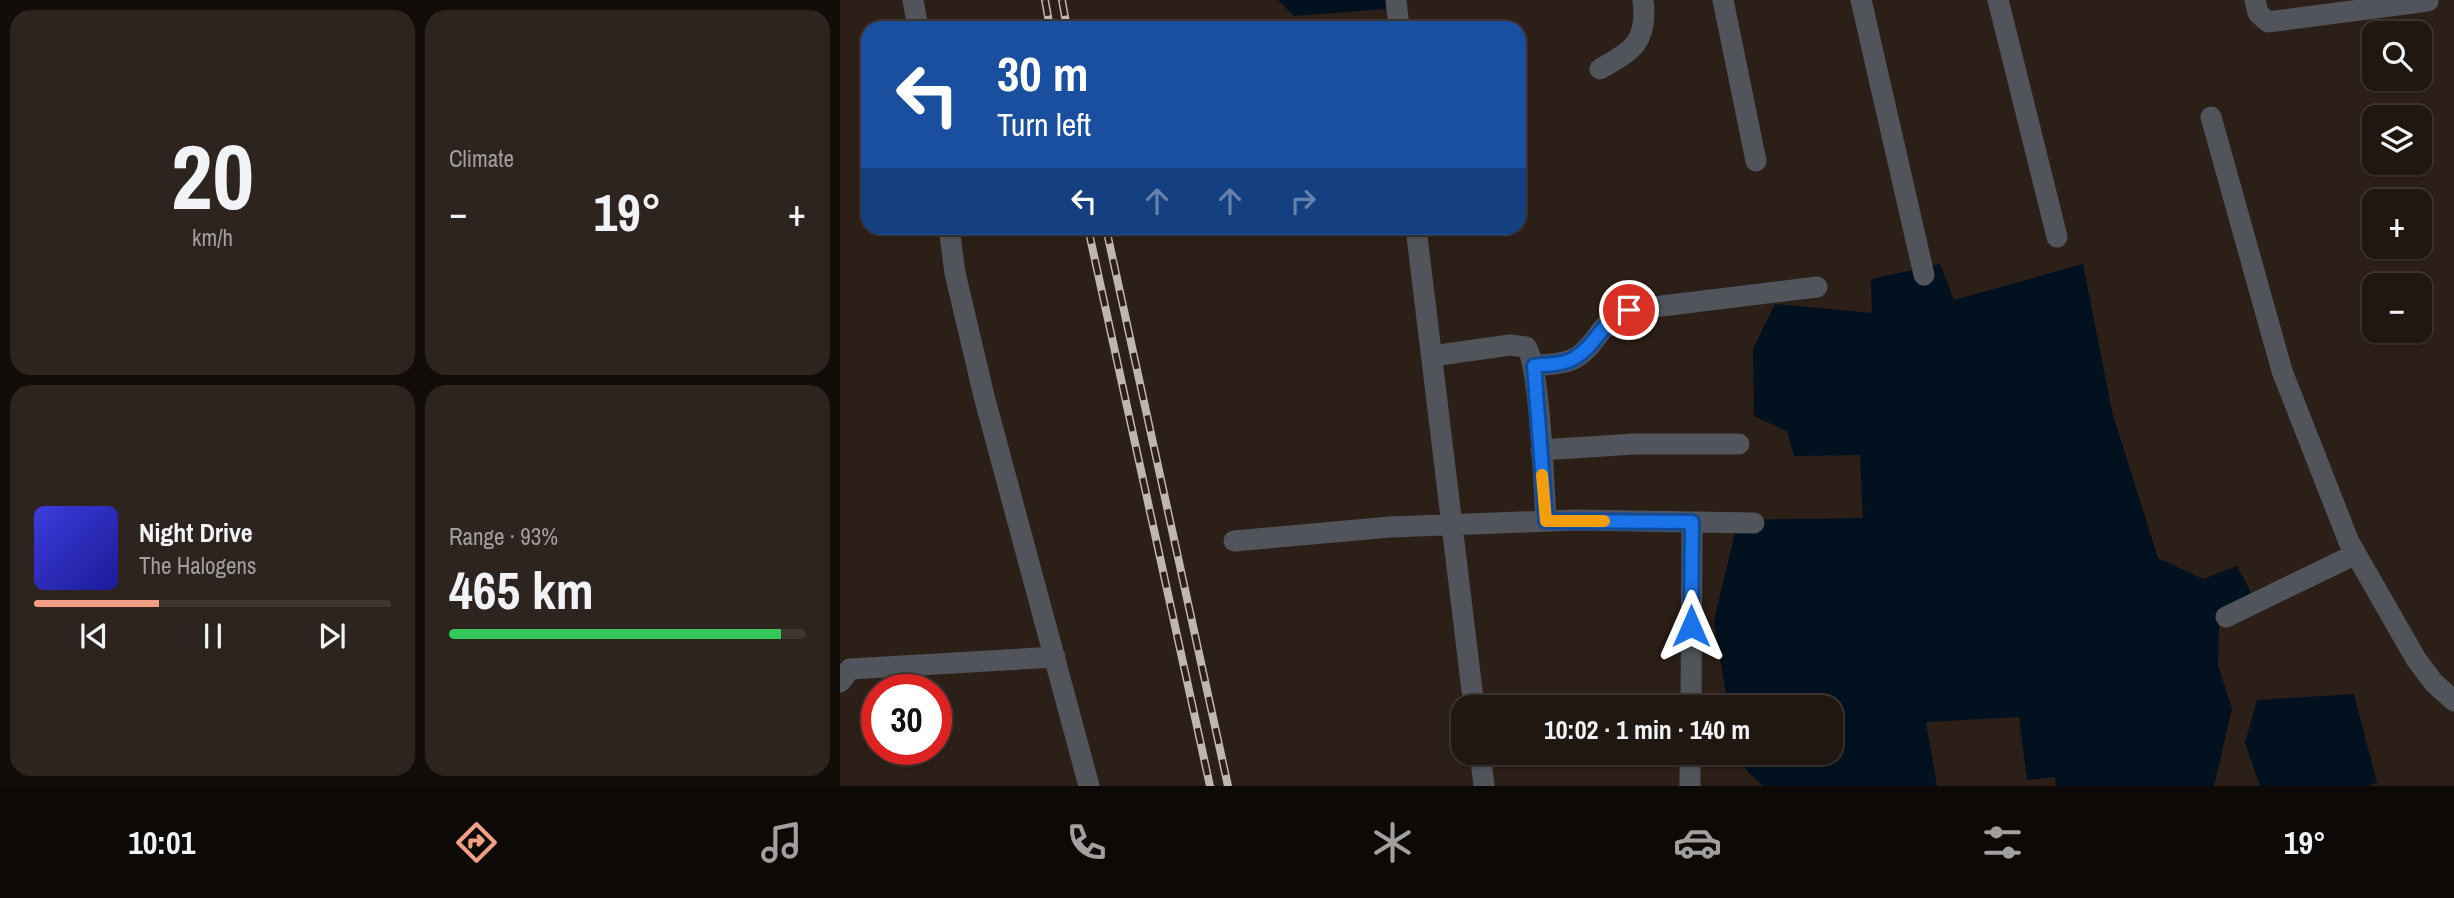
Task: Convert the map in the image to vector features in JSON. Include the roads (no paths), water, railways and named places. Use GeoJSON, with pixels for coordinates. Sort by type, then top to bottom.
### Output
{"type":"FeatureCollection","features":[{"type":"Feature","properties":{"kind":"street"},"geometry":{"type":"LineString","coordinates":[[913,0],[917,21]]}},
{"type":"Feature","properties":{"kind":"street"},"geometry":{"type":"LineString","coordinates":[[1396,0],[1398,21]]}},
{"type":"Feature","properties":{"kind":"street"},"geometry":{"type":"LineString","coordinates":[[1601,69],[1630,52],[1639,41],[1643,26],[1643,0]]}},
{"type":"Feature","properties":{"kind":"street"},"geometry":{"type":"LineString","coordinates":[[1723,0],[1756,161]]}},
{"type":"Feature","properties":{"kind":"street"},"geometry":{"type":"LineString","coordinates":[[1861,0],[1924,275]]}},
{"type":"Feature","properties":{"kind":"street"},"geometry":{"type":"LineString","coordinates":[[1998,0],[2057,237]]}},
{"type":"Feature","properties":{"kind":"street"},"geometry":{"type":"LineString","coordinates":[[2255,0],[2258,13],[2268,22],[2428,1]]}},
{"type":"Feature","properties":{"kind":"street"},"geometry":{"type":"LineString","coordinates":[[2211,117],[2282,371],[2312,453],[2356,554],[2416,659],[2434,683],[2454,701]]}},
{"type":"Feature","properties":{"kind":"street"},"geometry":{"type":"LineString","coordinates":[[950,235],[955,273],[984,396],[1089,786]]}},
{"type":"Feature","properties":{"kind":"street"},"geometry":{"type":"LineString","coordinates":[[1417,235],[1473,695]]}},
{"type":"Feature","properties":{"kind":"street"},"geometry":{"type":"LineString","coordinates":[[1534,366],[1577,357],[1609,320],[1629,310],[1817,287]]}},
{"type":"Feature","properties":{"kind":"street"},"geometry":{"type":"LineString","coordinates":[[1432,356],[1519,345],[1526,346],[1530,351],[1534,366],[1546,521]]}},
{"type":"Feature","properties":{"kind":"street"},"geometry":{"type":"LineString","coordinates":[[1541,450],[1634,444],[1739,444]]}},
{"type":"Feature","properties":{"kind":"street"},"geometry":{"type":"LineString","coordinates":[[1234,541],[1390,527],[1546,521],[1754,523]]}},
{"type":"Feature","properties":{"kind":"street"},"geometry":{"type":"LineString","coordinates":[[1691,695],[1692,522]]}},
{"type":"Feature","properties":{"kind":"street"},"geometry":{"type":"LineString","coordinates":[[2226,617],[2356,554]]}},
{"type":"Feature","properties":{"kind":"street"},"geometry":{"type":"LineString","coordinates":[[840,682],[850,669],[1055,657]]}},
{"type":"Feature","properties":{"kind":"street"},"geometry":{"type":"LineString","coordinates":[[1482,765],[1484,786]]}},
{"type":"Feature","properties":{"kind":"street"},"geometry":{"type":"LineString","coordinates":[[1689,786],[1690,765]]}},
{"type":"Feature","properties":{"kind":"water"},"geometry":{"type":"Polygon","coordinates":[[[1278,0],[1399,0],[1397,8],[1294,16],[1278,0]]]}},
{"type":"Feature","properties":{"kind":"water"},"geometry":{"type":"Polygon","coordinates":[[[1940,264],[1954,300],[2083,264],[2112,412],[2158,558],[2203,579],[2237,566],[2254,598],[2219,624],[2218,665],[2232,709],[2214,786],[2056,786],[2055,777],[2027,780],[2019,717],[1926,722],[1937,786],[1763,786],[1746,770],[1744,765],[1843,765],[1843,695],[1726,695],[1714,621],[1738,520],[1863,518],[1860,455],[1794,456],[1787,431],[1754,416],[1753,349],[1775,304],[1872,313],[1871,279],[1940,264]]]}},
{"type":"Feature","properties":{"kind":"water"},"geometry":{"type":"Polygon","coordinates":[[[2354,694],[2377,783],[2367,786],[2260,786],[2245,743],[2257,700],[2354,694]]]}},
{"type":"Feature","properties":{"kind":"railway"},"geometry":{"type":"LineString","coordinates":[[1045,0],[1049,21]]}},
{"type":"Feature","properties":{"kind":"railway"},"geometry":{"type":"LineString","coordinates":[[1062,0],[1066,21]]}},
{"type":"Feature","properties":{"kind":"railway"},"geometry":{"type":"LineString","coordinates":[[1090,235],[1210,786]]}},
{"type":"Feature","properties":{"kind":"railway"},"geometry":{"type":"LineString","coordinates":[[1108,235],[1228,786]]}}]}
